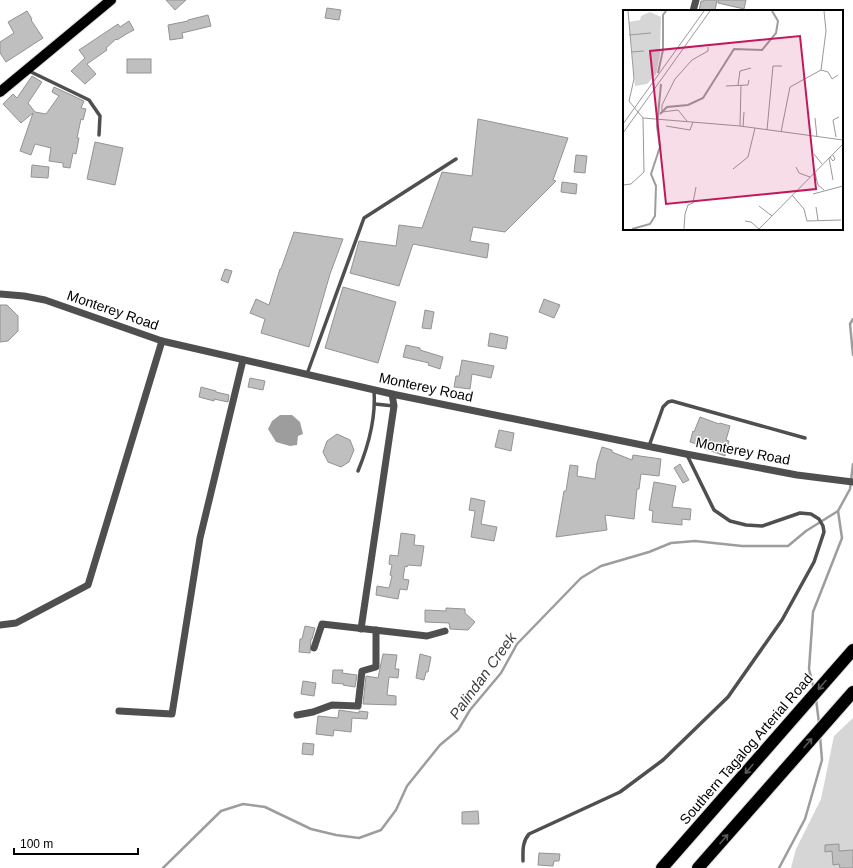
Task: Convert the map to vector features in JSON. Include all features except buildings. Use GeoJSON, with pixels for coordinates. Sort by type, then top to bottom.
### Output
{"type":"FeatureCollection","features":[{"type":"Feature","properties":{"kind":"highway","name":"Southern Tagalog Arterial Road"},"geometry":{"type":"LineString","coordinates":[[662,868],[850,653]]}},
{"type":"Feature","properties":{"kind":"highway"},"geometry":{"type":"LineString","coordinates":[[698,868],[853,692]]}},
{"type":"Feature","properties":{"kind":"main road"},"geometry":{"type":"LineString","coordinates":[[0,92],[112,0]]}},
{"type":"Feature","properties":{"kind":"street"},"geometry":{"type":"LineString","coordinates":[[693,10],[696,0]]}},
{"type":"Feature","properties":{"kind":"street","name":"Monterey Road"},"geometry":{"type":"LineString","coordinates":[[0,294],[45,300],[162,341],[392,394],[686,454],[797,475],[853,482]]}},
{"type":"Feature","properties":{"kind":"street"},"geometry":{"type":"LineString","coordinates":[[0,625],[16,623],[88,585],[162,341]]}},
{"type":"Feature","properties":{"kind":"street"},"geometry":{"type":"LineString","coordinates":[[119,711],[172,714],[200,538],[243,360]]}},
{"type":"Feature","properties":{"kind":"street"},"geometry":{"type":"LineString","coordinates":[[362,628],[394,406],[392,394]]}},
{"type":"Feature","properties":{"kind":"street"},"geometry":{"type":"LineString","coordinates":[[314,648],[322,624],[427,636],[445,631]]}},
{"type":"Feature","properties":{"kind":"street"},"geometry":{"type":"LineString","coordinates":[[297,715],[313,712],[332,705],[358,706],[362,671],[376,667],[376,630]]}},
{"type":"Feature","properties":{"kind":"lane"},"geometry":{"type":"LineString","coordinates":[[26,70],[89,100],[100,116],[99,135]]}},
{"type":"Feature","properties":{"kind":"lane"},"geometry":{"type":"LineString","coordinates":[[307,374],[364,218],[456,159]]}},
{"type":"Feature","properties":{"kind":"lane"},"geometry":{"type":"LineString","coordinates":[[358,471],[365,453],[375,404],[374,390]]}},
{"type":"Feature","properties":{"kind":"lane"},"geometry":{"type":"LineString","coordinates":[[649,446],[663,408],[668,402],[672,401],[805,438]]}},
{"type":"Feature","properties":{"kind":"lane"},"geometry":{"type":"LineString","coordinates":[[375,404],[394,406]]}},
{"type":"Feature","properties":{"kind":"lane"},"geometry":{"type":"LineString","coordinates":[[523,861],[523,843],[529,834],[620,792],[664,760],[728,696],[782,620],[814,562],[824,532],[823,526],[819,519],[812,514],[800,513],[781,521],[762,526],[746,525],[730,521],[714,510],[686,454]]}},
{"type":"Feature","properties":{"kind":"shaded area"},"geometry":{"type":"Polygon","coordinates":[[[280,415],[292,415],[300,422],[303,434],[298,436],[297,445],[290,446],[276,442],[268,429],[272,421],[280,415]]]}},
{"type":"Feature","properties":{"kind":"shaded area"},"geometry":{"type":"Polygon","coordinates":[[[853,718],[853,868],[791,868],[796,849],[821,799],[834,736],[853,718]]]}},
{"type":"Feature","properties":{"kind":"waterway"},"geometry":{"type":"LineString","coordinates":[[853,319],[850,324],[853,355]]}},
{"type":"Feature","properties":{"kind":"waterway","name":"Palindan Creek"},"geometry":{"type":"LineString","coordinates":[[163,868],[221,811],[243,804],[265,807],[311,829],[336,835],[359,838],[381,830],[396,810],[407,786],[440,745],[458,730],[470,710],[501,673],[517,644],[581,578],[601,566],[649,552],[671,543],[695,541],[742,546],[788,546],[806,531],[838,511],[850,489],[853,464]]}},
{"type":"Feature","properties":{"kind":"waterway"},"geometry":{"type":"LineString","coordinates":[[814,690],[809,669],[813,612],[842,538],[838,511]]}},
{"type":"Feature","properties":{"kind":"waterway"},"geometry":{"type":"LineString","coordinates":[[816,699],[819,723]]}},
{"type":"Feature","properties":{"kind":"waterway"},"geometry":{"type":"LineString","coordinates":[[779,868],[805,819],[822,760],[820,736]]}}]}
